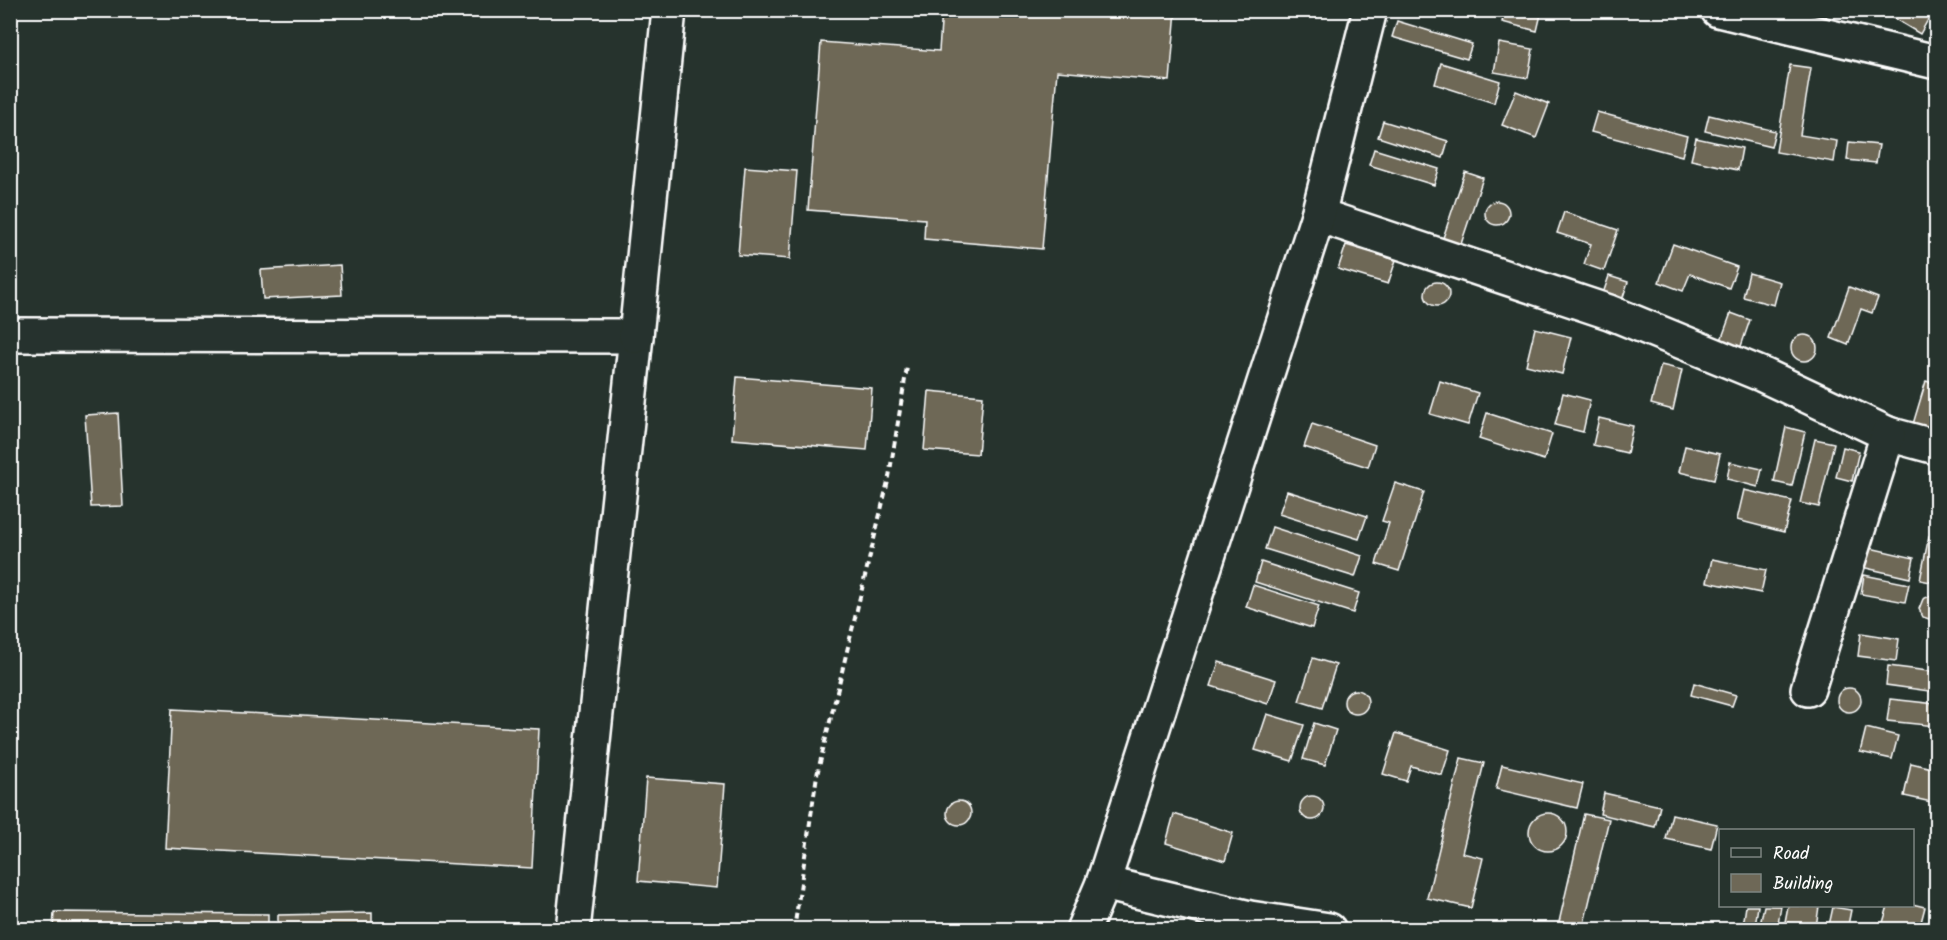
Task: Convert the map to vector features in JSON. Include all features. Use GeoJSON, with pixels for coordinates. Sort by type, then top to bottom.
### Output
{"type":"FeatureCollection","features":[{"type":"Feature","properties":{"kind":"street"},"geometry":{"type":"LineString","coordinates":[[573,930],[669,10]]}},
{"type":"Feature","properties":{"kind":"street"},"geometry":{"type":"LineString","coordinates":[[1083,930],[1102,883],[1318,215],[1370,10]]}},
{"type":"Feature","properties":{"kind":"street"},"geometry":{"type":"LineString","coordinates":[[1718,10],[1936,62]]}},
{"type":"Feature","properties":{"kind":"street"},"geometry":{"type":"LineString","coordinates":[[1318,215],[1609,312],[1763,375],[1888,434],[1936,447]]}},
{"type":"Feature","properties":{"kind":"street"},"geometry":{"type":"LineString","coordinates":[[10,335],[636,336]]}},
{"type":"Feature","properties":{"kind":"street"},"geometry":{"type":"LineString","coordinates":[[1808,689],[1888,434]]}},
{"type":"Feature","properties":{"kind":"street"},"geometry":{"type":"LineString","coordinates":[[1102,883],[1250,918],[1329,930]]}},
{"type":"Feature","properties":{"kind":"path"},"geometry":{"type":"LineString","coordinates":[[794,930],[817,775],[888,477],[907,367]]}},
{"type":"Feature","properties":{"kind":"building"},"geometry":{"type":"Polygon","coordinates":[[[942,10],[1176,10],[1170,81],[1057,71],[1042,249],[924,239],[925,219],[808,210],[821,42],[939,51],[942,10]]]}},
{"type":"Feature","properties":{"kind":"building"},"geometry":{"type":"Polygon","coordinates":[[[1505,10],[1542,10],[1537,31],[1502,22],[1505,10]]]}},
{"type":"Feature","properties":{"kind":"building"},"geometry":{"type":"Polygon","coordinates":[[[1805,10],[1829,10],[1819,32],[1800,24],[1805,10]]]}},
{"type":"Feature","properties":{"kind":"building"},"geometry":{"type":"Polygon","coordinates":[[[1880,10],[1920,10],[1930,16],[1920,34],[1880,10]]]}},
{"type":"Feature","properties":{"kind":"building"},"geometry":{"type":"Polygon","coordinates":[[[1397,21],[1472,44],[1467,59],[1392,37],[1397,21]]]}},
{"type":"Feature","properties":{"kind":"building"},"geometry":{"type":"Polygon","coordinates":[[[1499,43],[1533,49],[1528,78],[1494,72],[1499,43]]]}},
{"type":"Feature","properties":{"kind":"building"},"geometry":{"type":"Polygon","coordinates":[[[1441,63],[1500,81],[1494,103],[1435,84],[1441,63]]]}},
{"type":"Feature","properties":{"kind":"building"},"geometry":{"type":"Polygon","coordinates":[[[1790,65],[1811,68],[1800,135],[1837,141],[1834,162],[1776,152],[1790,65]]]}},
{"type":"Feature","properties":{"kind":"building"},"geometry":{"type":"Polygon","coordinates":[[[1516,91],[1549,104],[1536,138],[1502,125],[1516,91]]]}},
{"type":"Feature","properties":{"kind":"building"},"geometry":{"type":"Polygon","coordinates":[[[1597,112],[1687,136],[1682,156],[1591,132],[1597,112]]]}},
{"type":"Feature","properties":{"kind":"building"},"geometry":{"type":"Polygon","coordinates":[[[1709,115],[1775,131],[1771,147],[1705,131],[1709,115]]]}},
{"type":"Feature","properties":{"kind":"building"},"geometry":{"type":"Polygon","coordinates":[[[1383,121],[1448,141],[1443,158],[1378,137],[1383,121]]]}},
{"type":"Feature","properties":{"kind":"building"},"geometry":{"type":"Polygon","coordinates":[[[1696,138],[1742,148],[1738,170],[1691,160],[1696,138]]]}},
{"type":"Feature","properties":{"kind":"building"},"geometry":{"type":"Polygon","coordinates":[[[1849,142],[1879,145],[1876,163],[1847,160],[1849,142]]]}},
{"type":"Feature","properties":{"kind":"building"},"geometry":{"type":"Polygon","coordinates":[[[1374,149],[1439,169],[1434,185],[1369,165],[1374,149]]]}},
{"type":"Feature","properties":{"kind":"building"},"geometry":{"type":"Polygon","coordinates":[[[745,167],[797,171],[790,259],[738,255],[745,167]]]}},
{"type":"Feature","properties":{"kind":"building"},"geometry":{"type":"Polygon","coordinates":[[[1465,172],[1483,178],[1458,253],[1440,247],[1465,172]]]}},
{"type":"Feature","properties":{"kind":"building"},"geometry":{"type":"Polygon","coordinates":[[[1492,201],[1502,201],[1509,208],[1509,218],[1502,225],[1492,225],[1485,218],[1485,208],[1492,201]]]}},
{"type":"Feature","properties":{"kind":"building"},"geometry":{"type":"Polygon","coordinates":[[[1564,212],[1618,230],[1604,271],[1584,264],[1591,244],[1557,233],[1564,212]]]}},
{"type":"Feature","properties":{"kind":"building"},"geometry":{"type":"Polygon","coordinates":[[[1673,244],[1737,267],[1729,288],[1690,274],[1683,291],[1659,282],[1673,244]]]}},
{"type":"Feature","properties":{"kind":"building"},"geometry":{"type":"Polygon","coordinates":[[[1346,245],[1396,260],[1388,284],[1338,269],[1346,245]]]}},
{"type":"Feature","properties":{"kind":"building"},"geometry":{"type":"Polygon","coordinates":[[[340,265],[342,295],[263,299],[261,270],[340,265]]]}},
{"type":"Feature","properties":{"kind":"building"},"geometry":{"type":"Polygon","coordinates":[[[1749,273],[1780,282],[1774,305],[1743,297],[1749,273]]]}},
{"type":"Feature","properties":{"kind":"building"},"geometry":{"type":"Polygon","coordinates":[[[1609,276],[1628,282],[1617,315],[1598,308],[1609,276]]]}},
{"type":"Feature","properties":{"kind":"building"},"geometry":{"type":"Polygon","coordinates":[[[1437,282],[1446,285],[1449,294],[1446,303],[1437,306],[1428,303],[1425,294],[1428,285],[1437,282]]]}},
{"type":"Feature","properties":{"kind":"building"},"geometry":{"type":"Polygon","coordinates":[[[1849,287],[1878,298],[1872,313],[1861,309],[1848,345],[1831,338],[1849,287]]]}},
{"type":"Feature","properties":{"kind":"building"},"geometry":{"type":"Polygon","coordinates":[[[1731,313],[1750,320],[1737,358],[1717,351],[1731,313]]]}},
{"type":"Feature","properties":{"kind":"building"},"geometry":{"type":"Polygon","coordinates":[[[1535,328],[1571,337],[1562,374],[1526,365],[1535,328]]]}},
{"type":"Feature","properties":{"kind":"building"},"geometry":{"type":"Polygon","coordinates":[[[1804,335],[1813,339],[1817,348],[1813,357],[1804,361],[1795,357],[1791,348],[1795,339],[1804,335]]]}},
{"type":"Feature","properties":{"kind":"building"},"geometry":{"type":"Polygon","coordinates":[[[1661,365],[1682,370],[1673,410],[1651,404],[1661,365]]]}},
{"type":"Feature","properties":{"kind":"building"},"geometry":{"type":"Polygon","coordinates":[[[737,377],[872,388],[867,450],[732,439],[737,377]]]}},
{"type":"Feature","properties":{"kind":"building"},"geometry":{"type":"Polygon","coordinates":[[[1440,381],[1478,393],[1468,425],[1430,414],[1440,381]]]}},
{"type":"Feature","properties":{"kind":"building"},"geometry":{"type":"Polygon","coordinates":[[[1926,381],[1936,384],[1936,406],[1926,439],[1910,434],[1926,381]]]}},
{"type":"Feature","properties":{"kind":"building"},"geometry":{"type":"Polygon","coordinates":[[[929,391],[983,396],[978,454],[924,450],[929,391]]]}},
{"type":"Feature","properties":{"kind":"building"},"geometry":{"type":"Polygon","coordinates":[[[1563,393],[1590,400],[1583,432],[1555,425],[1563,393]]]}},
{"type":"Feature","properties":{"kind":"building"},"geometry":{"type":"Polygon","coordinates":[[[118,413],[123,506],[91,507],[85,415],[118,413]]]}},
{"type":"Feature","properties":{"kind":"building"},"geometry":{"type":"Polygon","coordinates":[[[1487,413],[1552,434],[1544,460],[1479,439],[1487,413]]]}},
{"type":"Feature","properties":{"kind":"building"},"geometry":{"type":"Polygon","coordinates":[[[1599,418],[1633,426],[1627,453],[1593,445],[1599,418]]]}},
{"type":"Feature","properties":{"kind":"building"},"geometry":{"type":"Polygon","coordinates":[[[1312,424],[1375,445],[1368,467],[1304,447],[1312,424]]]}},
{"type":"Feature","properties":{"kind":"building"},"geometry":{"type":"Polygon","coordinates":[[[1786,427],[1805,432],[1792,486],[1774,482],[1786,427]]]}},
{"type":"Feature","properties":{"kind":"building"},"geometry":{"type":"Polygon","coordinates":[[[1815,439],[1834,443],[1819,507],[1800,503],[1815,439]]]}},
{"type":"Feature","properties":{"kind":"building"},"geometry":{"type":"Polygon","coordinates":[[[1685,446],[1720,454],[1714,480],[1679,472],[1685,446]]]}},
{"type":"Feature","properties":{"kind":"building"},"geometry":{"type":"Polygon","coordinates":[[[1843,447],[1859,451],[1852,481],[1836,477],[1843,447]]]}},
{"type":"Feature","properties":{"kind":"building"},"geometry":{"type":"Polygon","coordinates":[[[1730,462],[1762,469],[1758,487],[1727,479],[1730,462]]]}},
{"type":"Feature","properties":{"kind":"building"},"geometry":{"type":"Polygon","coordinates":[[[1395,483],[1424,492],[1399,571],[1376,564],[1389,523],[1382,521],[1395,483]]]}},
{"type":"Feature","properties":{"kind":"building"},"geometry":{"type":"Polygon","coordinates":[[[1744,490],[1792,501],[1784,532],[1737,520],[1744,490]]]}},
{"type":"Feature","properties":{"kind":"building"},"geometry":{"type":"Polygon","coordinates":[[[1287,491],[1367,516],[1359,539],[1279,514],[1287,491]]]}},
{"type":"Feature","properties":{"kind":"building"},"geometry":{"type":"Polygon","coordinates":[[[1272,527],[1362,556],[1355,577],[1265,549],[1272,527]]]}},
{"type":"Feature","properties":{"kind":"building"},"geometry":{"type":"Polygon","coordinates":[[[1929,536],[1936,538],[1936,583],[1920,580],[1929,536]]]}},
{"type":"Feature","properties":{"kind":"building"},"geometry":{"type":"Polygon","coordinates":[[[1861,546],[1914,558],[1910,578],[1857,566],[1861,546]]]}},
{"type":"Feature","properties":{"kind":"building"},"geometry":{"type":"Polygon","coordinates":[[[1712,559],[1766,570],[1761,593],[1707,582],[1712,559]]]}},
{"type":"Feature","properties":{"kind":"building"},"geometry":{"type":"Polygon","coordinates":[[[1261,562],[1359,593],[1353,613],[1255,582],[1261,562]]]}},
{"type":"Feature","properties":{"kind":"building"},"geometry":{"type":"Polygon","coordinates":[[[1864,575],[1909,584],[1905,602],[1861,594],[1864,575]]]}},
{"type":"Feature","properties":{"kind":"building"},"geometry":{"type":"Polygon","coordinates":[[[1253,585],[1319,606],[1312,628],[1246,607],[1253,585]]]}},
{"type":"Feature","properties":{"kind":"building"},"geometry":{"type":"Polygon","coordinates":[[[1932,595],[1936,596],[1936,619],[1932,620],[1923,617],[1919,609],[1923,599],[1932,595]]]}},
{"type":"Feature","properties":{"kind":"building"},"geometry":{"type":"Polygon","coordinates":[[[1861,633],[1899,639],[1896,661],[1858,656],[1861,633]]]}},
{"type":"Feature","properties":{"kind":"building"},"geometry":{"type":"Polygon","coordinates":[[[1313,658],[1336,665],[1322,708],[1299,701],[1313,658]]]}},
{"type":"Feature","properties":{"kind":"building"},"geometry":{"type":"Polygon","coordinates":[[[1219,662],[1276,680],[1268,704],[1211,686],[1219,662]]]}},
{"type":"Feature","properties":{"kind":"building"},"geometry":{"type":"Polygon","coordinates":[[[1888,666],[1936,672],[1936,692],[1886,685],[1888,666]]]}},
{"type":"Feature","properties":{"kind":"building"},"geometry":{"type":"Polygon","coordinates":[[[1694,683],[1736,695],[1732,706],[1691,695],[1694,683]]]}},
{"type":"Feature","properties":{"kind":"building"},"geometry":{"type":"Polygon","coordinates":[[[1844,688],[1854,688],[1861,695],[1861,705],[1854,712],[1844,712],[1837,705],[1837,695],[1844,688]]]}},
{"type":"Feature","properties":{"kind":"building"},"geometry":{"type":"Polygon","coordinates":[[[1351,690],[1361,690],[1368,697],[1368,707],[1361,714],[1351,714],[1344,707],[1344,697],[1351,690]]]}},
{"type":"Feature","properties":{"kind":"building"},"geometry":{"type":"Polygon","coordinates":[[[1890,699],[1936,704],[1936,726],[1887,721],[1890,699]]]}},
{"type":"Feature","properties":{"kind":"building"},"geometry":{"type":"Polygon","coordinates":[[[172,709],[539,729],[532,868],[165,848],[172,709]]]}},
{"type":"Feature","properties":{"kind":"building"},"geometry":{"type":"Polygon","coordinates":[[[1267,714],[1304,725],[1292,761],[1255,750],[1267,714]]]}},
{"type":"Feature","properties":{"kind":"building"},"geometry":{"type":"Polygon","coordinates":[[[1314,723],[1336,730],[1325,765],[1303,759],[1314,723]]]}},
{"type":"Feature","properties":{"kind":"building"},"geometry":{"type":"Polygon","coordinates":[[[1866,728],[1898,736],[1892,759],[1860,752],[1866,728]]]}},
{"type":"Feature","properties":{"kind":"building"},"geometry":{"type":"Polygon","coordinates":[[[1396,733],[1450,750],[1442,775],[1411,766],[1406,781],[1383,774],[1396,733]]]}},
{"type":"Feature","properties":{"kind":"building"},"geometry":{"type":"Polygon","coordinates":[[[1461,758],[1484,763],[1462,853],[1483,858],[1471,908],[1427,898],[1461,758]]]}},
{"type":"Feature","properties":{"kind":"building"},"geometry":{"type":"Polygon","coordinates":[[[1911,763],[1936,769],[1936,803],[1904,796],[1911,763]]]}},
{"type":"Feature","properties":{"kind":"building"},"geometry":{"type":"Polygon","coordinates":[[[1502,765],[1583,784],[1577,808],[1496,789],[1502,765]]]}},
{"type":"Feature","properties":{"kind":"building"},"geometry":{"type":"Polygon","coordinates":[[[646,778],[725,784],[717,888],[638,881],[646,778]]]}},
{"type":"Feature","properties":{"kind":"building"},"geometry":{"type":"Polygon","coordinates":[[[1604,793],[1660,806],[1655,827],[1600,814],[1604,793]]]}},
{"type":"Feature","properties":{"kind":"building"},"geometry":{"type":"Polygon","coordinates":[[[1307,796],[1317,796],[1324,803],[1324,813],[1317,820],[1307,820],[1300,813],[1300,803],[1307,796]]]}},
{"type":"Feature","properties":{"kind":"building"},"geometry":{"type":"Polygon","coordinates":[[[959,801],[968,804],[971,813],[968,822],[959,825],[950,822],[947,813],[950,804],[959,801]]]}},
{"type":"Feature","properties":{"kind":"building"},"geometry":{"type":"Polygon","coordinates":[[[1548,813],[1561,819],[1567,832],[1561,845],[1548,851],[1535,845],[1529,832],[1535,819],[1548,813]]]}},
{"type":"Feature","properties":{"kind":"building"},"geometry":{"type":"Polygon","coordinates":[[[1174,814],[1233,833],[1225,861],[1166,843],[1174,814]]]}},
{"type":"Feature","properties":{"kind":"building"},"geometry":{"type":"Polygon","coordinates":[[[1584,814],[1609,819],[1583,928],[1559,922],[1584,814]]]}},
{"type":"Feature","properties":{"kind":"building"},"geometry":{"type":"Polygon","coordinates":[[[1672,814],[1717,824],[1711,849],[1666,839],[1672,814]]]}},
{"type":"Feature","properties":{"kind":"building"},"geometry":{"type":"Polygon","coordinates":[[[1914,904],[1925,907],[1919,930],[1895,930],[1882,926],[1888,907],[1914,907],[1914,904]]]}},
{"type":"Feature","properties":{"kind":"building"},"geometry":{"type":"Polygon","coordinates":[[[1746,907],[1758,907],[1755,927],[1743,926],[1746,907]]]}},
{"type":"Feature","properties":{"kind":"building"},"geometry":{"type":"Polygon","coordinates":[[[1764,907],[1781,907],[1777,930],[1759,930],[1764,907]]]}},
{"type":"Feature","properties":{"kind":"building"},"geometry":{"type":"Polygon","coordinates":[[[1788,907],[1819,907],[1816,927],[1785,922],[1788,907]]]}},
{"type":"Feature","properties":{"kind":"building"},"geometry":{"type":"Polygon","coordinates":[[[1833,907],[1851,910],[1847,930],[1828,930],[1833,907]]]}},
{"type":"Feature","properties":{"kind":"building"},"geometry":{"type":"Polygon","coordinates":[[[54,912],[268,914],[268,930],[53,930],[54,912]]]}},
{"type":"Feature","properties":{"kind":"building"},"geometry":{"type":"Polygon","coordinates":[[[372,913],[372,930],[278,930],[278,915],[372,913]]]}}]}
